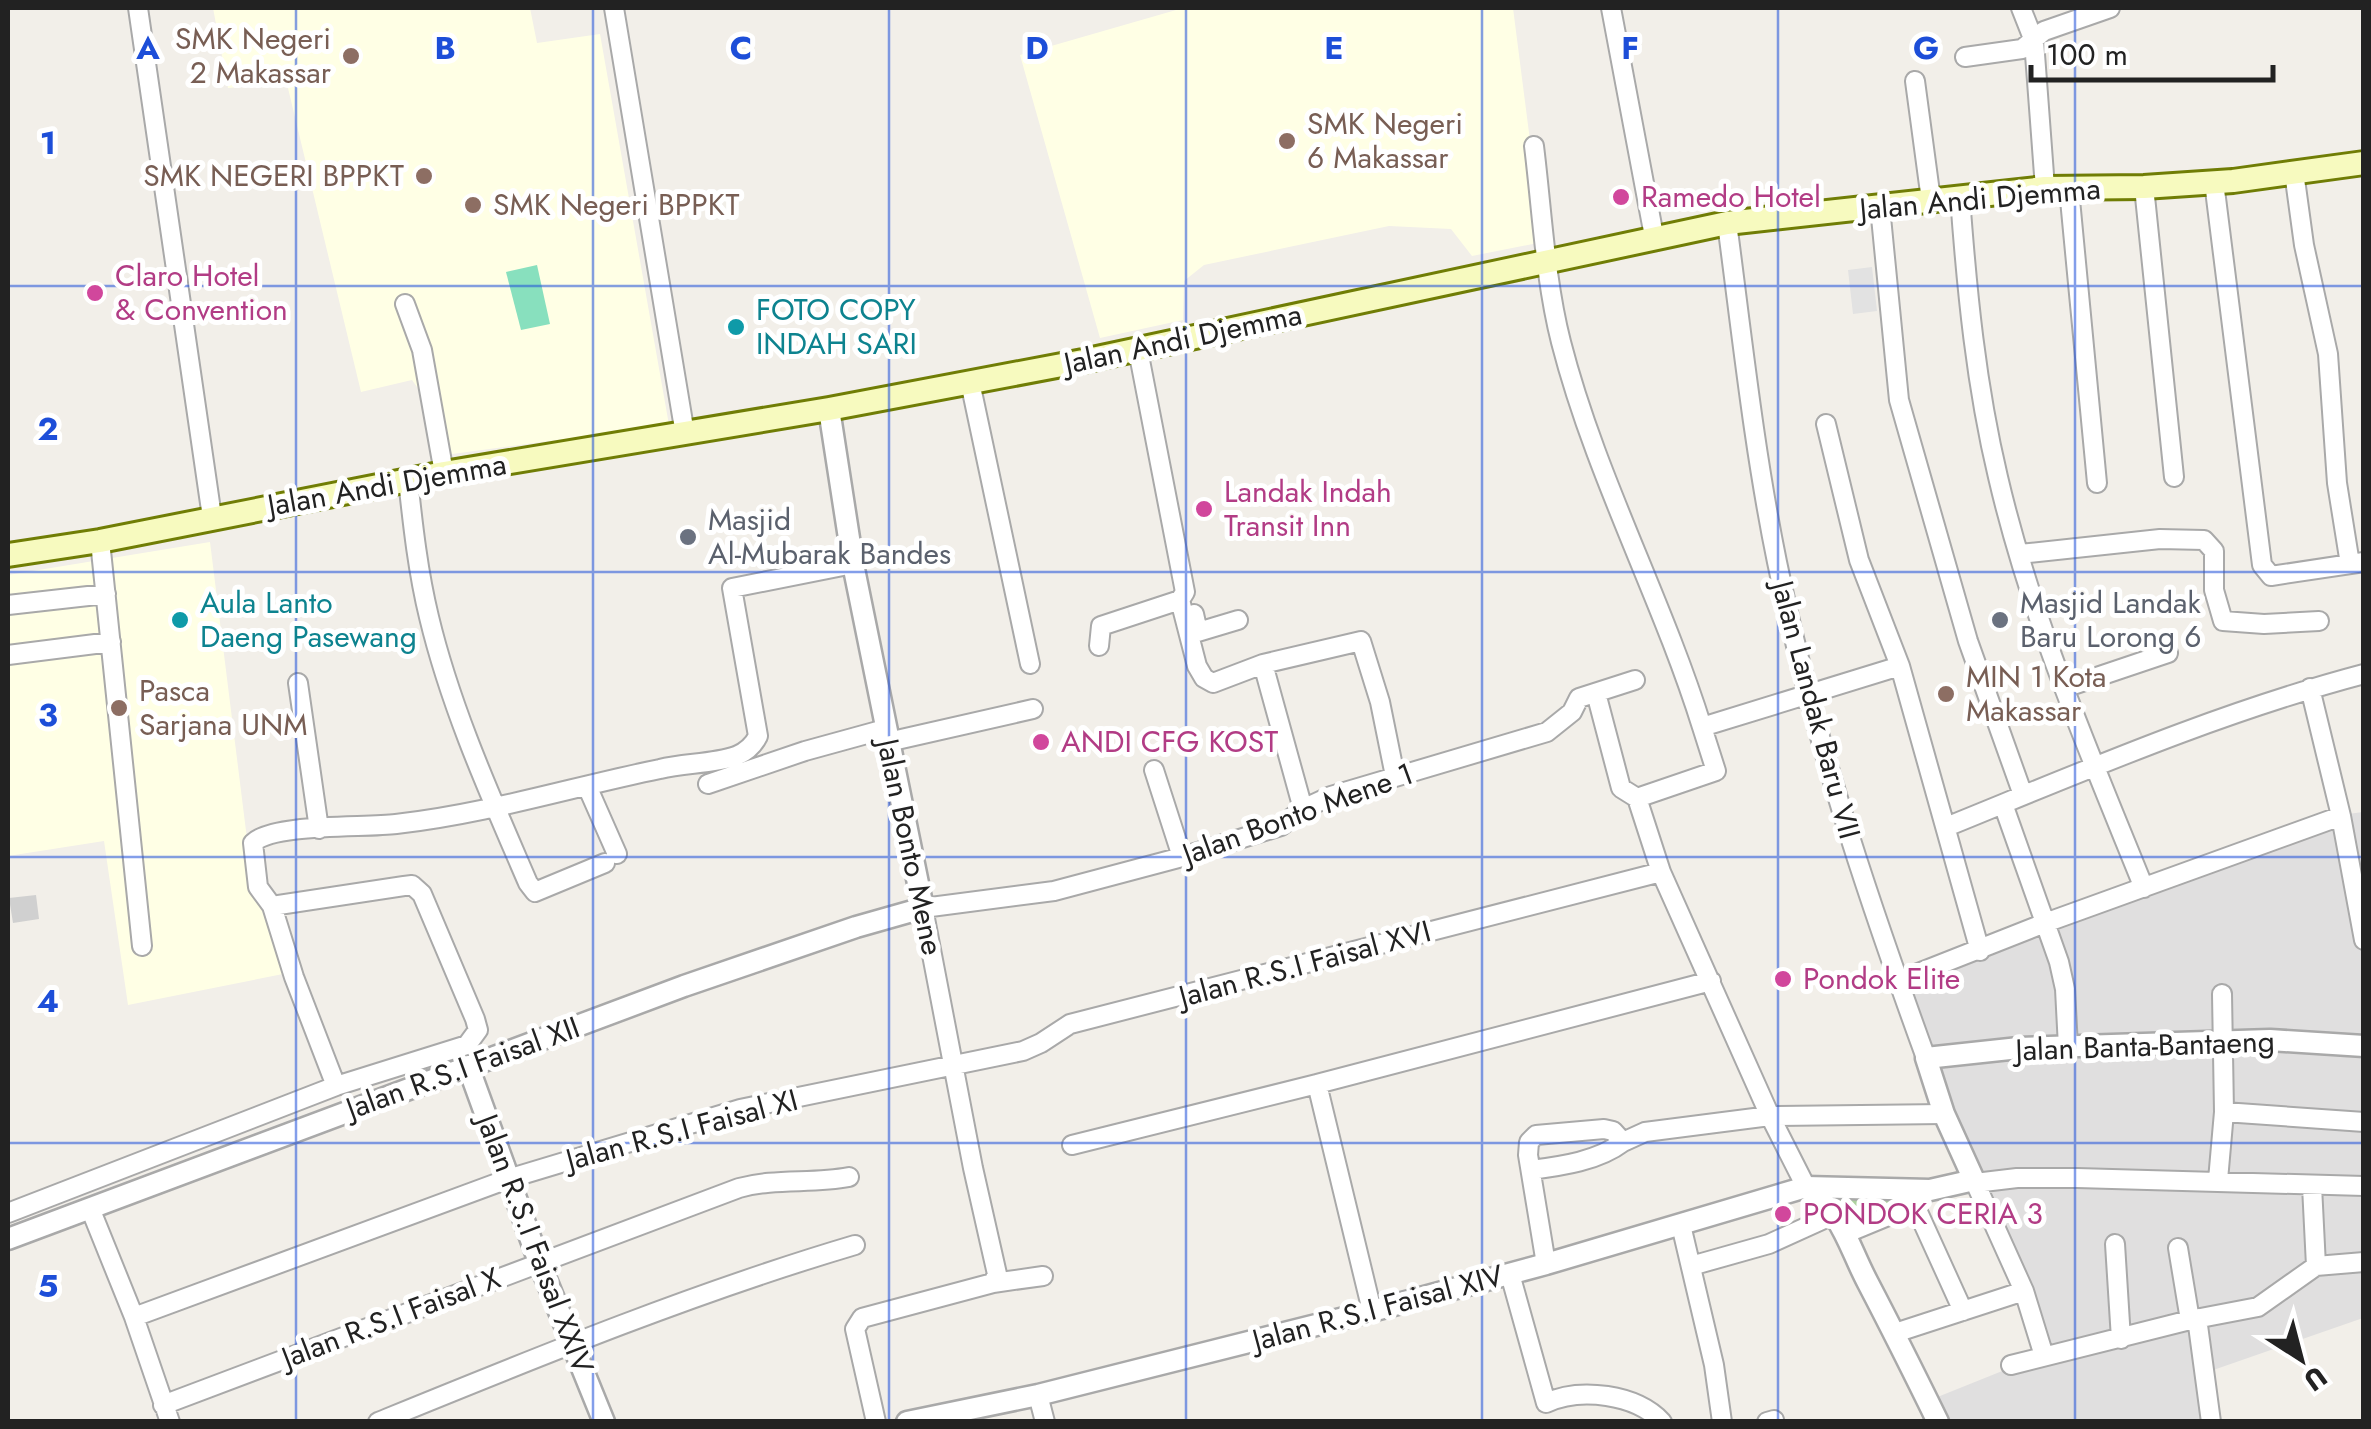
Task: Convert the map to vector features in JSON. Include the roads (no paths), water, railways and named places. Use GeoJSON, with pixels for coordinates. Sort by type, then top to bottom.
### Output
{"type":"FeatureCollection","features":[{"type":"Feature","properties":{"kind":"main road","name":"Jalan Andi Djemma"},"geometry":{"type":"LineString","coordinates":[[8,555],[1138,350],[1727,223],[2057,188],[2144,188],[2364,164]]}},
{"type":"Feature","properties":{"kind":"street"},"geometry":{"type":"LineString","coordinates":[[138,8],[212,517]]}},
{"type":"Feature","properties":{"kind":"street"},"geometry":{"type":"LineString","coordinates":[[614,8],[685,434]]}},
{"type":"Feature","properties":{"kind":"street"},"geometry":{"type":"LineString","coordinates":[[1612,8],[1654,236]]}},
{"type":"Feature","properties":{"kind":"street"},"geometry":{"type":"LineString","coordinates":[[2020,8],[2034,40],[2097,482]]}},
{"type":"Feature","properties":{"kind":"street"},"geometry":{"type":"LineString","coordinates":[[1965,57],[2014,51],[2050,29],[2110,8]]}},
{"type":"Feature","properties":{"kind":"street"},"geometry":{"type":"LineString","coordinates":[[1915,81],[1932,200]]}},
{"type":"Feature","properties":{"kind":"street"},"geometry":{"type":"LineString","coordinates":[[1534,146],[1560,338],[1603,475],[1685,672],[1716,771],[1637,798]]}},
{"type":"Feature","properties":{"kind":"street"},"geometry":{"type":"LineString","coordinates":[[2214,182],[2262,565],[2271,576],[2357,563],[2337,483],[2328,354],[2304,245],[2294,172]]}},
{"type":"Feature","properties":{"kind":"street"},"geometry":{"type":"LineString","coordinates":[[2144,188],[2174,476]]}},
{"type":"Feature","properties":{"kind":"street"},"geometry":{"type":"LineString","coordinates":[[1960,197],[1971,340],[2001,490],[2064,688],[2144,888]]}},
{"type":"Feature","properties":{"kind":"street"},"geometry":{"type":"LineString","coordinates":[[1880,207],[1900,400],[1968,641],[2023,795]]}},
{"type":"Feature","properties":{"kind":"street","name":"Jalan Landak Baru VII"},"geometry":{"type":"LineString","coordinates":[[1727,223],[1761,476],[1808,696],[1864,883],[1944,1114],[1975,1181]]}},
{"type":"Feature","properties":{"kind":"street"},"geometry":{"type":"LineString","coordinates":[[404,304],[422,350],[444,473]]}},
{"type":"Feature","properties":{"kind":"street"},"geometry":{"type":"LineString","coordinates":[[1138,350],[1197,666],[1204,678],[1213,682],[1264,664],[1361,641],[1380,702],[1395,776]]}},
{"type":"Feature","properties":{"kind":"street"},"geometry":{"type":"LineString","coordinates":[[970,382],[1030,664]]}},
{"type":"Feature","properties":{"kind":"street","name":"Jalan Bonto Mene"},"geometry":{"type":"LineString","coordinates":[[829,409],[853,564],[997,1274],[993,1283]]}},
{"type":"Feature","properties":{"kind":"street"},"geometry":{"type":"LineString","coordinates":[[1826,424],[1860,560],[1900,666],[1980,951]]}},
{"type":"Feature","properties":{"kind":"street"},"geometry":{"type":"LineString","coordinates":[[408,480],[417,558],[450,688],[496,807],[535,892],[611,858],[587,786]]}},
{"type":"Feature","properties":{"kind":"street"},"geometry":{"type":"LineString","coordinates":[[2020,554],[2160,538],[2204,540],[2214,550],[2214,590],[2222,621],[2319,621]]}},
{"type":"Feature","properties":{"kind":"street"},"geometry":{"type":"LineString","coordinates":[[100,540],[142,946]]}},
{"type":"Feature","properties":{"kind":"street"},"geometry":{"type":"LineString","coordinates":[[336,1086],[272,906],[258,888],[254,842],[264,834],[286,830],[395,824],[496,807],[660,768],[735,756],[750,748],[758,736],[732,588],[853,564]]}},
{"type":"Feature","properties":{"kind":"street"},"geometry":{"type":"LineString","coordinates":[[8,605],[106,594]]}},
{"type":"Feature","properties":{"kind":"street"},"geometry":{"type":"LineString","coordinates":[[1183,596],[1198,632],[1238,620]]}},
{"type":"Feature","properties":{"kind":"street"},"geometry":{"type":"LineString","coordinates":[[1099,646],[1101,626],[1183,596]]}},
{"type":"Feature","properties":{"kind":"street"},"geometry":{"type":"LineString","coordinates":[[8,655],[112,642]]}},
{"type":"Feature","properties":{"kind":"street"},"geometry":{"type":"LineString","coordinates":[[2064,688],[2168,652]]}},
{"type":"Feature","properties":{"kind":"street"},"geometry":{"type":"LineString","coordinates":[[1264,664],[1303,809]]}},
{"type":"Feature","properties":{"kind":"street"},"geometry":{"type":"LineString","coordinates":[[1702,727],[1900,666]]}},
{"type":"Feature","properties":{"kind":"street"},"geometry":{"type":"LineString","coordinates":[[1946,827],[2174,734],[2364,674]]}},
{"type":"Feature","properties":{"kind":"street"},"geometry":{"type":"LineString","coordinates":[[1635,680],[1596,693],[1622,788],[1637,798],[1661,872],[1770,1116],[1806,1187],[1835,1214],[1847,1232],[1938,1422]]}},
{"type":"Feature","properties":{"kind":"street"},"geometry":{"type":"LineString","coordinates":[[298,683],[320,829]]}},
{"type":"Feature","properties":{"kind":"street"},"geometry":{"type":"LineString","coordinates":[[2310,688],[2341,816],[2364,940]]}},
{"type":"Feature","properties":{"kind":"street","name":"Jalan Bonto Mene 1"},"geometry":{"type":"LineString","coordinates":[[923,908],[1054,890],[1182,858],[1265,832],[1331,796],[1547,732],[1572,712],[1579,698],[1596,693]]}},
{"type":"Feature","properties":{"kind":"street"},"geometry":{"type":"LineString","coordinates":[[708,784],[805,751],[1033,709]]}},
{"type":"Feature","properties":{"kind":"street"},"geometry":{"type":"LineString","coordinates":[[1154,770],[1182,858]]}},
{"type":"Feature","properties":{"kind":"street"},"geometry":{"type":"LineString","coordinates":[[2003,804],[2065,989],[2068,1047]]}},
{"type":"Feature","properties":{"kind":"street"},"geometry":{"type":"LineString","coordinates":[[1898,981],[2341,816]]}},
{"type":"Feature","properties":{"kind":"street","name":"Jalan R.S.I Faisal XVI"},"geometry":{"type":"LineString","coordinates":[[954,1065],[1032,1048],[1070,1024],[1661,872]]}},
{"type":"Feature","properties":{"kind":"street"},"geometry":{"type":"LineString","coordinates":[[8,1213],[336,1086],[467,1044],[478,1030],[422,894],[416,888],[404,886],[272,906]]}},
{"type":"Feature","properties":{"kind":"street","name":"Jalan R.S.I Faisal XII"},"geometry":{"type":"LineString","coordinates":[[8,1239],[468,1066],[856,927],[923,908]]}},
{"type":"Feature","properties":{"kind":"street"},"geometry":{"type":"LineString","coordinates":[[1072,1145],[1711,980]]}},
{"type":"Feature","properties":{"kind":"street"},"geometry":{"type":"LineString","coordinates":[[2218,1180],[2224,1112],[2222,994]]}},
{"type":"Feature","properties":{"kind":"street","name":"Jalan Banta-Bantaeng"},"geometry":{"type":"LineString","coordinates":[[1926,1058],[2019,1048],[2270,1040],[2364,1046]]}},
{"type":"Feature","properties":{"kind":"street","name":"Jalan R.S.I Faisal XI"},"geometry":{"type":"LineString","coordinates":[[134,1317],[508,1178],[740,1109],[954,1065]]}},
{"type":"Feature","properties":{"kind":"street","name":"Jalan R.S.I Faisal XXIV"},"geometry":{"type":"LineString","coordinates":[[468,1066],[539,1262],[604,1422]]}},
{"type":"Feature","properties":{"kind":"street"},"geometry":{"type":"LineString","coordinates":[[1317,1084],[1372,1310]]}},
{"type":"Feature","properties":{"kind":"street"},"geometry":{"type":"LineString","coordinates":[[2224,1112],[2364,1122]]}},
{"type":"Feature","properties":{"kind":"street"},"geometry":{"type":"LineString","coordinates":[[1531,1170],[1588,1159],[1645,1132],[1770,1116],[1944,1114]]}},
{"type":"Feature","properties":{"kind":"street"},"geometry":{"type":"LineString","coordinates":[[1546,1264],[1529,1142],[1536,1136],[1604,1129],[1624,1142]]}},
{"type":"Feature","properties":{"kind":"street","name":"Jalan R.S.I Faisal X"},"geometry":{"type":"LineString","coordinates":[[167,1413],[539,1262],[740,1188],[785,1181],[820,1183],[848,1177]]}},
{"type":"Feature","properties":{"kind":"street"},"geometry":{"type":"LineString","coordinates":[[2044,1356],[2024,1291],[1975,1181],[2218,1180],[2364,1186]]}},
{"type":"Feature","properties":{"kind":"street","name":"Jalan R.S.I Faisal XIV"},"geometry":{"type":"LineString","coordinates":[[907,1422],[1038,1395],[1510,1274],[1806,1187],[1922,1196],[1975,1181]]}},
{"type":"Feature","properties":{"kind":"street"},"geometry":{"type":"LineString","coordinates":[[2312,1186],[2316,1266]]}},
{"type":"Feature","properties":{"kind":"street"},"geometry":{"type":"LineString","coordinates":[[1847,1232],[1893,1214],[1922,1196],[1963,1311]]}},
{"type":"Feature","properties":{"kind":"street"},"geometry":{"type":"LineString","coordinates":[[90,1208],[167,1413]]}},
{"type":"Feature","properties":{"kind":"street"},"geometry":{"type":"LineString","coordinates":[[1691,1266],[1769,1244],[1835,1214]]}},
{"type":"Feature","properties":{"kind":"street"},"geometry":{"type":"LineString","coordinates":[[1682,1225],[1714,1365],[1722,1422]]}},
{"type":"Feature","properties":{"kind":"street"},"geometry":{"type":"LineString","coordinates":[[2114,1244],[2121,1339]]}},
{"type":"Feature","properties":{"kind":"street"},"geometry":{"type":"LineString","coordinates":[[378,1422],[572,1345],[855,1245]]}},
{"type":"Feature","properties":{"kind":"street"},"geometry":{"type":"LineString","coordinates":[[2178,1248],[2211,1422]]}},
{"type":"Feature","properties":{"kind":"street"},"geometry":{"type":"LineString","coordinates":[[2011,1365],[2258,1307],[2316,1266],[2364,1262]]}},
{"type":"Feature","properties":{"kind":"street"},"geometry":{"type":"LineString","coordinates":[[1510,1274],[1546,1403],[1583,1395],[1605,1396],[1642,1406],[1662,1422]]}},
{"type":"Feature","properties":{"kind":"street"},"geometry":{"type":"LineString","coordinates":[[876,1422],[854,1329],[858,1323],[875,1314],[993,1283],[1043,1276]]}},
{"type":"Feature","properties":{"kind":"street"},"geometry":{"type":"LineString","coordinates":[[1895,1333],[2024,1291]]}},
{"type":"Feature","properties":{"kind":"street"},"geometry":{"type":"LineString","coordinates":[[1038,1395],[1045,1422]]}},
{"type":"Feature","properties":{"kind":"place","name":"SMK Negeri 2 Makassar"},"geometry":{"type":"Point","coordinates":[351,56]}},
{"type":"Feature","properties":{"kind":"place","name":"SMK Negeri 6 Makassar"},"geometry":{"type":"Point","coordinates":[1287,141]}},
{"type":"Feature","properties":{"kind":"place","name":"SMK NEGERI BPPKT"},"geometry":{"type":"Point","coordinates":[424,176]}},
{"type":"Feature","properties":{"kind":"place","name":"Ramedo Hotel"},"geometry":{"type":"Point","coordinates":[1621,197]}},
{"type":"Feature","properties":{"kind":"place","name":"SMK Negeri BPPKT"},"geometry":{"type":"Point","coordinates":[473,205]}},
{"type":"Feature","properties":{"kind":"place","name":"Claro Hotel & Convention"},"geometry":{"type":"Point","coordinates":[95,293]}},
{"type":"Feature","properties":{"kind":"place","name":"FOTO COPY INDAH SARI"},"geometry":{"type":"Point","coordinates":[736,327]}},
{"type":"Feature","properties":{"kind":"place","name":"Landak Indah Transit Inn"},"geometry":{"type":"Point","coordinates":[1204,509]}},
{"type":"Feature","properties":{"kind":"place","name":"Masjid Al-Mubarak Bandes"},"geometry":{"type":"Point","coordinates":[688,537]}},
{"type":"Feature","properties":{"kind":"place","name":"Aula Lanto Daeng Pasewang"},"geometry":{"type":"Point","coordinates":[180,620]}},
{"type":"Feature","properties":{"kind":"place","name":"Masjid Landak Baru Lorong 6"},"geometry":{"type":"Point","coordinates":[2000,620]}},
{"type":"Feature","properties":{"kind":"place","name":"MIN 1 Kota Makassar"},"geometry":{"type":"Point","coordinates":[1946,694]}},
{"type":"Feature","properties":{"kind":"place","name":"Pasca Sarjana UNM"},"geometry":{"type":"Point","coordinates":[119,708]}},
{"type":"Feature","properties":{"kind":"place","name":"ANDI CFG KOST"},"geometry":{"type":"Point","coordinates":[1041,742]}},
{"type":"Feature","properties":{"kind":"place","name":"Pondok Elite"},"geometry":{"type":"Point","coordinates":[1783,979]}},
{"type":"Feature","properties":{"kind":"place","name":"PONDOK CERIA 3"},"geometry":{"type":"Point","coordinates":[1783,1214]}}]}
